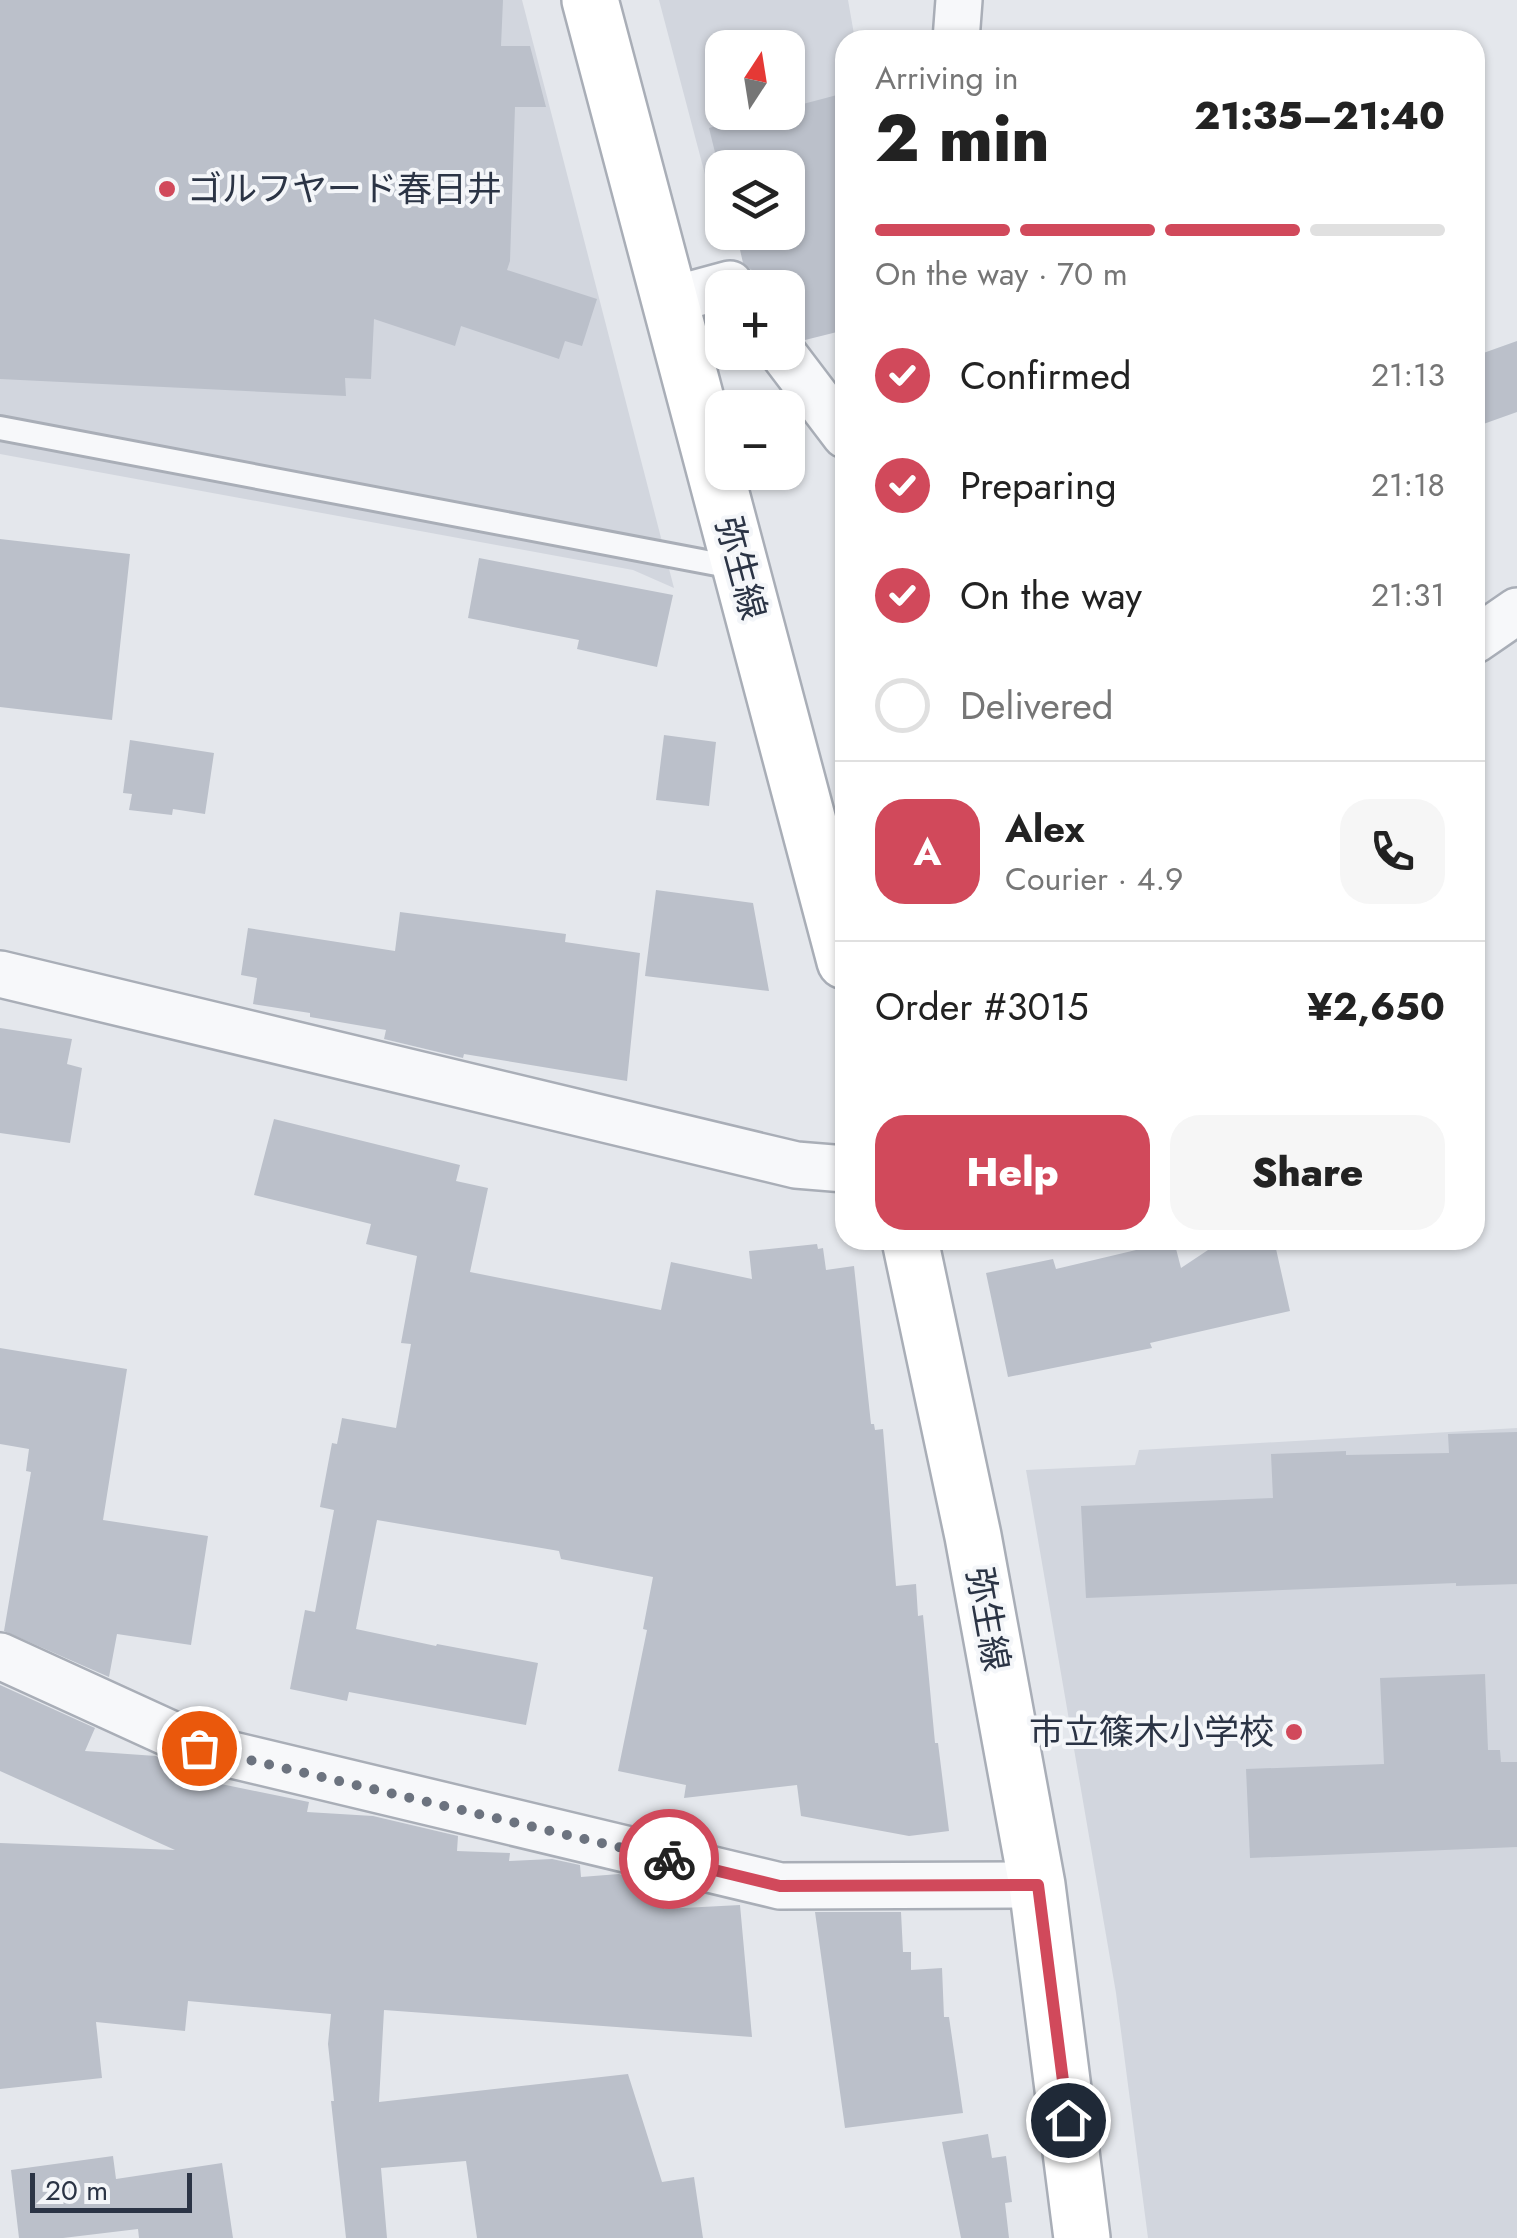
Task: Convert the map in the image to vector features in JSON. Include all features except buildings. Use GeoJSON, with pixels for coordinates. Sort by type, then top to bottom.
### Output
{"type":"FeatureCollection","features":[{"type":"Feature","properties":{"kind":"street","name":"弥生線"},"geometry":{"type":"LineString","coordinates":[[590,0],[835,924]]}},
{"type":"Feature","properties":{"kind":"street"},"geometry":{"type":"LineString","coordinates":[[957,30],[959,0]]}},
{"type":"Feature","properties":{"kind":"street"},"geometry":{"type":"LineString","coordinates":[[672,300],[705,291]]}},
{"type":"Feature","properties":{"kind":"street"},"geometry":{"type":"LineString","coordinates":[[796,370],[835,422]]}},
{"type":"Feature","properties":{"kind":"street"},"geometry":{"type":"LineString","coordinates":[[1485,633],[1517,611]]}},
{"type":"Feature","properties":{"kind":"street"},"geometry":{"type":"LineString","coordinates":[[0,974],[796,1165],[835,1167]]}},
{"type":"Feature","properties":{"kind":"street","name":"弥生線"},"geometry":{"type":"LineString","coordinates":[[912,1250],[973,1536],[1038,1885],[1082,2238]]}},
{"type":"Feature","properties":{"kind":"street"},"geometry":{"type":"LineString","coordinates":[[0,1656],[199,1748],[780,1886],[1038,1885]]}},
{"type":"Feature","properties":{"kind":"lane"},"geometry":{"type":"LineString","coordinates":[[0,428],[742,568]]}},
{"type":"Feature","properties":{"kind":"shaded area"},"geometry":{"type":"Polygon","coordinates":[[[0,0],[522,0],[674,588],[633,570],[0,454],[0,0]]]}},
{"type":"Feature","properties":{"kind":"shaded area"},"geometry":{"type":"Polygon","coordinates":[[[659,0],[848,0],[853,30],[835,30],[835,171],[805,179],[805,150],[705,150],[705,174],[659,0]]]}},
{"type":"Feature","properties":{"kind":"shaded area","name":"市立篠木小学校"},"geometry":{"type":"Polygon","coordinates":[[[1517,1428],[1517,2238],[1148,2238],[1116,1993],[1026,1470],[1135,1465],[1139,1450],[1517,1428]]]}},
{"type":"Feature","properties":{"kind":"way so far"},"geometry":{"type":"LineString","coordinates":[[199,1748],[669,1859]]}},
{"type":"Feature","properties":{"kind":"place","name":"ゴルフヤード春日井"},"geometry":{"type":"Point","coordinates":[167,189]}},
{"type":"Feature","properties":{"kind":"place","name":"市立篠木小学校"},"geometry":{"type":"Point","coordinates":[1294,1732]}},
{"type":"Feature","properties":{"kind":"route"},"geometry":{"type":"LineString","coordinates":[[669,1859],[780,1886],[1038,1885],[1068,2120]]}}]}
